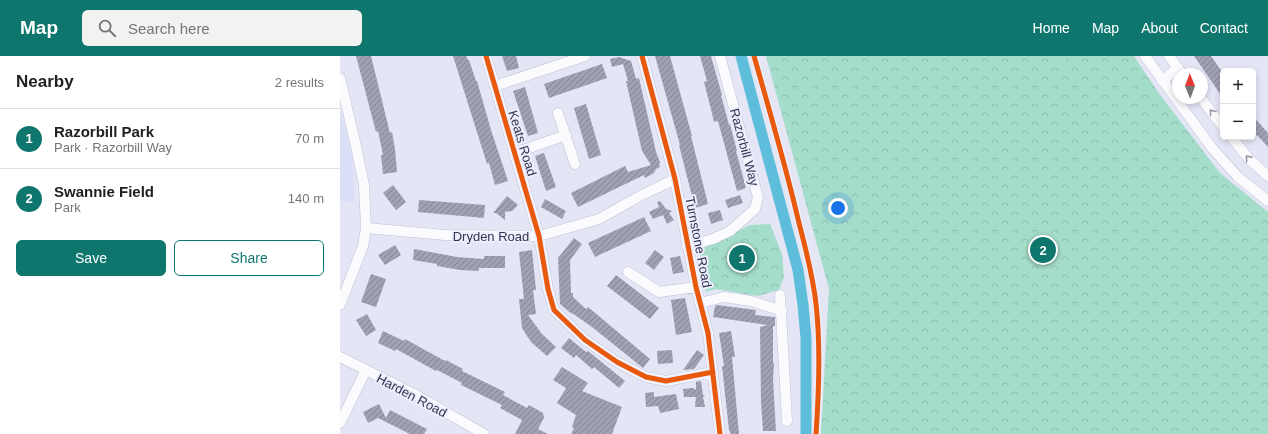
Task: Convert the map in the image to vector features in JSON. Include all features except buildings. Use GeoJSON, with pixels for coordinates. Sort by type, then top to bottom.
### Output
{"type":"FeatureCollection","features":[{"type":"Feature","properties":{"kind":"street","name":"Keats Road"},"geometry":{"type":"LineString","coordinates":[[486,56],[539,236],[548,288],[554,310],[585,340],[617,362],[646,377],[666,381],[713,372]]}},
{"type":"Feature","properties":{"kind":"street"},"geometry":{"type":"LineString","coordinates":[[494,86],[585,56]]}},
{"type":"Feature","properties":{"kind":"street","name":"Turnstone Road"},"geometry":{"type":"LineString","coordinates":[[642,56],[675,179],[687,246],[708,333],[720,434]]}},
{"type":"Feature","properties":{"kind":"street","name":"Razorbill Way"},"geometry":{"type":"LineString","coordinates":[[687,246],[713,239],[730,231],[755,209],[758,197],[720,56]]}},
{"type":"Feature","properties":{"kind":"street"},"geometry":{"type":"LineString","coordinates":[[1145,56],[1212,148],[1238,177],[1268,201]]}},
{"type":"Feature","properties":{"kind":"street"},"geometry":{"type":"LineString","coordinates":[[1169,56],[1178,68]]}},
{"type":"Feature","properties":{"kind":"street"},"geometry":{"type":"LineString","coordinates":[[1162,81],[1172,75]]}},
{"type":"Feature","properties":{"kind":"street"},"geometry":{"type":"LineString","coordinates":[[340,78],[364,185],[366,228],[363,246],[340,305]]}},
{"type":"Feature","properties":{"kind":"street"},"geometry":{"type":"LineString","coordinates":[[1206,104],[1220,122]]}},
{"type":"Feature","properties":{"kind":"street"},"geometry":{"type":"LineString","coordinates":[[558,113],[575,164]]}},
{"type":"Feature","properties":{"kind":"street"},"geometry":{"type":"LineString","coordinates":[[515,153],[566,135]]}},
{"type":"Feature","properties":{"kind":"street"},"geometry":{"type":"LineString","coordinates":[[1233,140],[1250,160],[1268,176]]}},
{"type":"Feature","properties":{"kind":"street","name":"Dryden Road"},"geometry":{"type":"LineString","coordinates":[[366,228],[445,236],[539,236],[599,219],[640,196],[675,179]]}},
{"type":"Feature","properties":{"kind":"street"},"geometry":{"type":"LineString","coordinates":[[628,272],[660,292],[696,288]]}},
{"type":"Feature","properties":{"kind":"street"},"geometry":{"type":"LineString","coordinates":[[780,295],[787,421]]}},
{"type":"Feature","properties":{"kind":"street"},"geometry":{"type":"LineString","coordinates":[[700,303],[724,297],[751,301],[782,311]]}},
{"type":"Feature","properties":{"kind":"street","name":"Harden Road"},"geometry":{"type":"LineString","coordinates":[[340,357],[416,395],[482,434]]}},
{"type":"Feature","properties":{"kind":"street"},"geometry":{"type":"LineString","coordinates":[[340,422],[366,370]]}},
{"type":"Feature","properties":{"kind":"shaded area"},"geometry":{"type":"Polygon","coordinates":[[[340,110],[352,155],[355,202],[340,201],[340,110]]]}},
{"type":"Feature","properties":{"kind":"green space"},"geometry":{"type":"Polygon","coordinates":[[[766,56],[1134,56],[1158,92],[1220,173],[1268,212],[1268,434],[821,434],[829,289],[766,56]]]}},
{"type":"Feature","properties":{"kind":"green space"},"geometry":{"type":"Polygon","coordinates":[[[1049,56],[1071,56],[1056,66],[1049,56]]]}},
{"type":"Feature","properties":{"kind":"green space"},"geometry":{"type":"Polygon","coordinates":[[[770,224],[782,254],[784,277],[779,290],[758,296],[715,289],[706,292],[700,250],[750,225],[770,224]]]}},
{"type":"Feature","properties":{"kind":"waterway"},"geometry":{"type":"LineString","coordinates":[[741,56],[798,270],[806,338],[806,434]]}},
{"type":"Feature","properties":{"kind":"cycle path"},"geometry":{"type":"LineString","coordinates":[[486,56],[539,236],[548,289],[554,310],[585,340],[617,362],[646,377],[666,381],[713,372]]}},
{"type":"Feature","properties":{"kind":"cycle path"},"geometry":{"type":"LineString","coordinates":[[642,56],[675,179],[696,287],[708,333],[720,434]]}},
{"type":"Feature","properties":{"kind":"cycle path"},"geometry":{"type":"LineString","coordinates":[[754,56],[789,181],[813,283],[818,320],[819,353],[816,434]]}},
{"type":"Feature","properties":{"kind":"place","name":"Swannie Field"},"geometry":{"type":"Point","coordinates":[1043,250]}},
{"type":"Feature","properties":{"kind":"place","name":"Razorbill Park"},"geometry":{"type":"Point","coordinates":[742,258]}}]}
